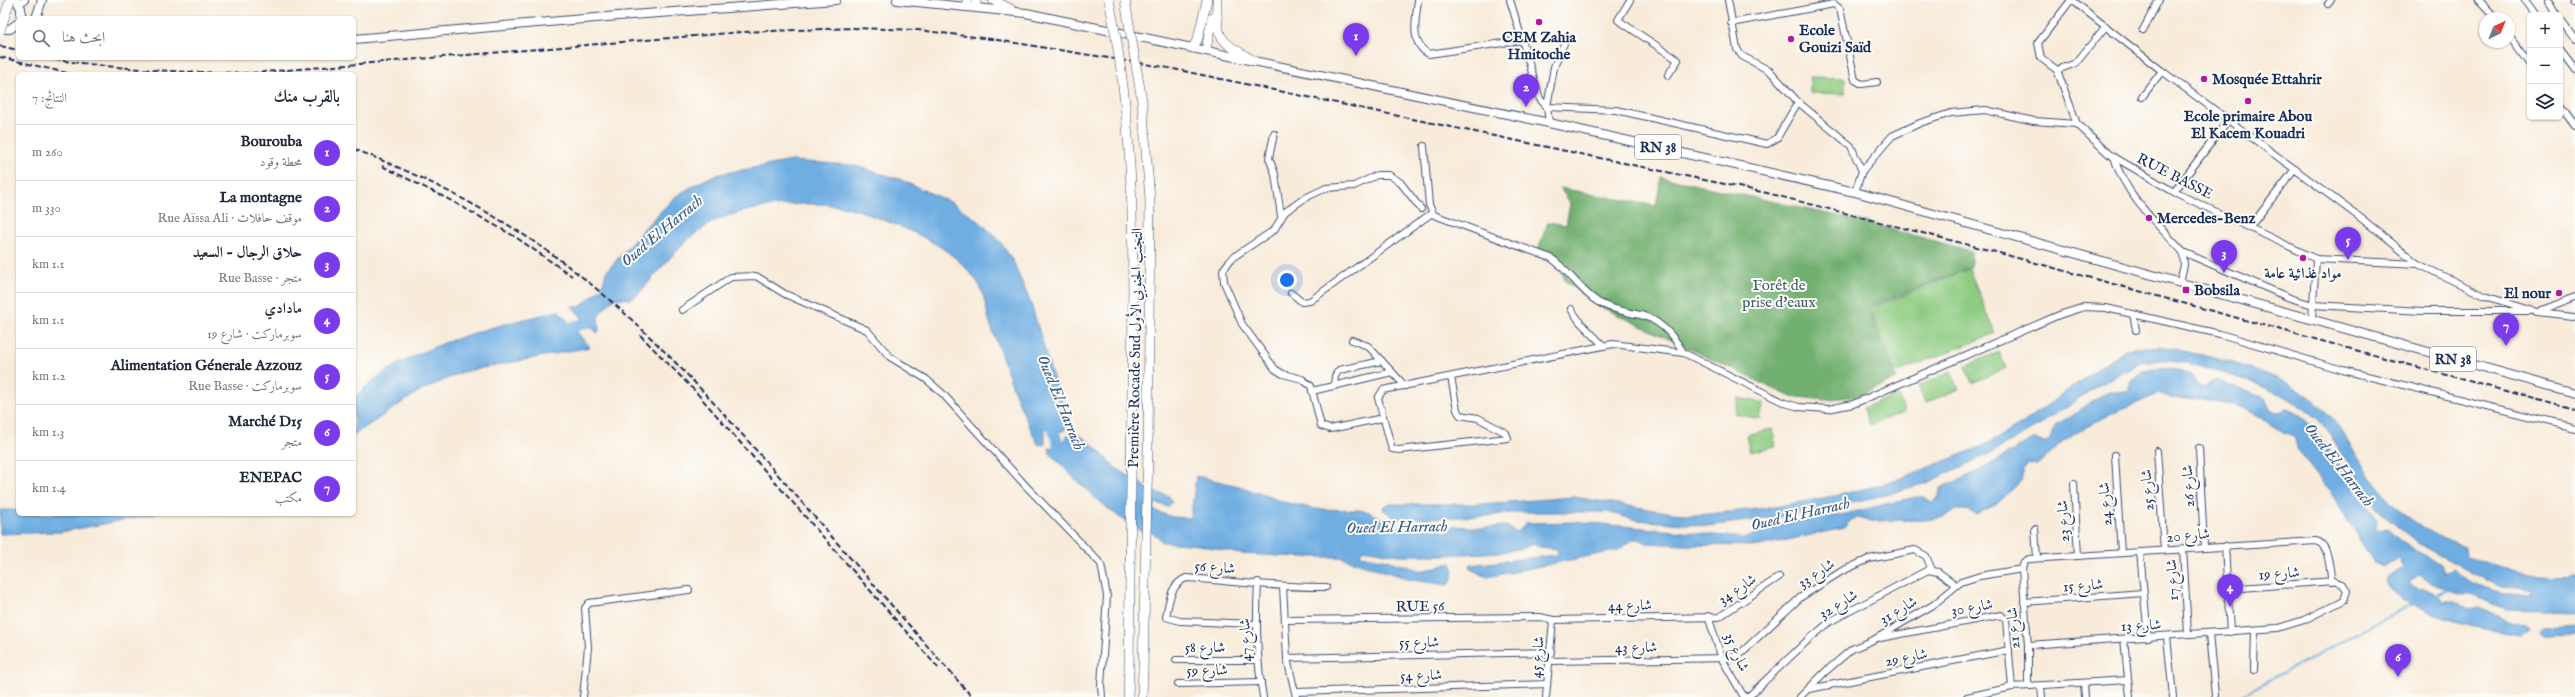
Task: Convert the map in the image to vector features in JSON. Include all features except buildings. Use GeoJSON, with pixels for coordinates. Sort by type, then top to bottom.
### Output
{"type":"FeatureCollection","features":[{"type":"Feature","properties":{"kind":"highway"},"geometry":{"type":"LineString","coordinates":[[2,30],[10,0]]}},
{"type":"Feature","properties":{"kind":"highway"},"geometry":{"type":"LineString","coordinates":[[993,0],[1012,10]]}},
{"type":"Feature","properties":{"kind":"highway","name":"Première Rocade Sud التجنب الجنوبي الأول"},"geometry":{"type":"LineString","coordinates":[[1109,0],[1120,65],[1131,151],[1134,228],[1128,697]]}},
{"type":"Feature","properties":{"kind":"highway","name":"Première Rocade Sud التجنب الجنوبي الأول"},"geometry":{"type":"LineString","coordinates":[[1125,0],[1142,101],[1150,199],[1148,449],[1142,697]]}},
{"type":"Feature","properties":{"kind":"highway"},"geometry":{"type":"LineString","coordinates":[[1193,48],[1198,38],[1207,0]]}},
{"type":"Feature","properties":{"kind":"highway"},"geometry":{"type":"LineString","coordinates":[[1206,50],[1216,0]]}},
{"type":"Feature","properties":{"kind":"highway"},"geometry":{"type":"LineString","coordinates":[[1216,0],[1216,26],[1221,38],[1254,61]]}},
{"type":"Feature","properties":{"kind":"main road"},"geometry":{"type":"LineString","coordinates":[[37,16],[42,0]]}},
{"type":"Feature","properties":{"kind":"main road"},"geometry":{"type":"LineString","coordinates":[[356,39],[618,16],[836,0]]}},
{"type":"Feature","properties":{"kind":"main road","name":"RN 38"},"geometry":{"type":"LineString","coordinates":[[897,0],[967,3],[1012,10],[1549,123],[1855,192],[2575,393]]}},
{"type":"Feature","properties":{"kind":"main road"},"geometry":{"type":"LineString","coordinates":[[2,30],[16,24]]}},
{"type":"Feature","properties":{"kind":"main road"},"geometry":{"type":"LineString","coordinates":[[2,30],[16,33]]}},
{"type":"Feature","properties":{"kind":"street"},"geometry":{"type":"LineString","coordinates":[[1418,0],[1416,40],[1424,51],[1429,54],[1523,40]]}},
{"type":"Feature","properties":{"kind":"street"},"geometry":{"type":"LineString","coordinates":[[1510,0],[1540,99],[1547,107],[1616,110],[1767,144],[1777,138],[1798,102]]}},
{"type":"Feature","properties":{"kind":"street"},"geometry":{"type":"LineString","coordinates":[[1630,0],[1618,20],[1678,60],[1668,75]]}},
{"type":"Feature","properties":{"kind":"street"},"geometry":{"type":"LineString","coordinates":[[1728,0],[1737,50],[1742,56],[1770,71],[1798,102],[1851,146],[1856,152],[1862,172]]}},
{"type":"Feature","properties":{"kind":"street"},"geometry":{"type":"LineString","coordinates":[[2106,26],[2076,63],[2057,70],[2041,58],[2038,43],[2071,0],[2106,26],[2162,71],[2295,169],[2418,264],[2485,296],[2537,312],[2575,298]]}},
{"type":"Feature","properties":{"kind":"street"},"geometry":{"type":"LineString","coordinates":[[2143,30],[2158,0]]}},
{"type":"Feature","properties":{"kind":"street"},"geometry":{"type":"LineString","coordinates":[[2479,0],[2490,12]]}},
{"type":"Feature","properties":{"kind":"street"},"geometry":{"type":"LineString","coordinates":[[2525,0],[2534,12]]}},
{"type":"Feature","properties":{"kind":"street"},"geometry":{"type":"LineString","coordinates":[[2549,0],[2556,12]]}},
{"type":"Feature","properties":{"kind":"street"},"geometry":{"type":"LineString","coordinates":[[1731,23],[1834,4],[1840,9],[1855,80],[1862,84],[1877,82]]}},
{"type":"Feature","properties":{"kind":"street"},"geometry":{"type":"LineString","coordinates":[[2563,22],[2575,39]]}},
{"type":"Feature","properties":{"kind":"street"},"geometry":{"type":"LineString","coordinates":[[1549,123],[1547,107],[1554,68],[1565,41]]}},
{"type":"Feature","properties":{"kind":"street"},"geometry":{"type":"LineString","coordinates":[[2515,44],[2527,61]]}},
{"type":"Feature","properties":{"kind":"street"},"geometry":{"type":"LineString","coordinates":[[2563,52],[2575,68]]}},
{"type":"Feature","properties":{"kind":"street","name":"RUE BASSE"},"geometry":{"type":"LineString","coordinates":[[2057,70],[2077,124],[2114,157],[2174,192],[2316,259],[2418,264]]}},
{"type":"Feature","properties":{"kind":"street"},"geometry":{"type":"LineString","coordinates":[[2142,97],[2162,71]]}},
{"type":"Feature","properties":{"kind":"street"},"geometry":{"type":"LineString","coordinates":[[1855,192],[1862,172],[1892,136],[1920,123],[1951,113],[1985,110],[2034,121],[2077,124]]}},
{"type":"Feature","properties":{"kind":"street"},"geometry":{"type":"LineString","coordinates":[[2563,111],[2575,127]]}},
{"type":"Feature","properties":{"kind":"street"},"geometry":{"type":"LineString","coordinates":[[2174,192],[2228,120]]}},
{"type":"Feature","properties":{"kind":"street"},"geometry":{"type":"LineString","coordinates":[[1274,134],[1269,158],[1275,174],[1281,216]]}},
{"type":"Feature","properties":{"kind":"street"},"geometry":{"type":"LineString","coordinates":[[1424,146],[1429,205],[1432,213],[1440,218],[1551,258],[1560,264],[1583,291],[1598,302],[1658,322],[1670,332],[1684,353]]}},
{"type":"Feature","properties":{"kind":"street"},"geometry":{"type":"LineString","coordinates":[[2114,157],[2117,170],[2128,188],[2183,252],[2290,298],[2313,305],[2423,311],[2537,312],[2575,316]]}},
{"type":"Feature","properties":{"kind":"street"},"geometry":{"type":"LineString","coordinates":[[2250,227],[2295,169]]}},
{"type":"Feature","properties":{"kind":"street"},"geometry":{"type":"LineString","coordinates":[[1383,418],[1325,429],[1320,424],[1312,391],[1306,380],[1283,374],[1272,365],[1239,319],[1223,276],[1224,266],[1272,232],[1281,216],[1305,198],[1322,189],[1354,186],[1383,174],[1400,182],[1421,209]]}},
{"type":"Feature","properties":{"kind":"street"},"geometry":{"type":"LineString","coordinates":[[1291,293],[1302,302],[1310,301],[1432,213]]}},
{"type":"Feature","properties":{"kind":"street"},"geometry":{"type":"LineString","coordinates":[[2180,282],[2184,265],[2183,252]]}},
{"type":"Feature","properties":{"kind":"street"},"geometry":{"type":"LineString","coordinates":[[2312,319],[2316,259]]}},
{"type":"Feature","properties":{"kind":"street"},"geometry":{"type":"LineString","coordinates":[[682,310],[731,277],[756,276],[785,294],[867,330],[890,357],[926,379],[943,394],[1026,486],[1101,564],[1107,596],[1101,685],[1102,697]]}},
{"type":"Feature","properties":{"kind":"street"},"geometry":{"type":"LineString","coordinates":[[1451,377],[1458,413],[1462,416],[1478,418],[1506,433],[1507,439],[1396,450],[1390,446],[1383,418],[1380,393],[1405,386],[1603,344],[1656,348],[1684,353],[1785,402],[1813,409],[1828,409],[1853,404],[1883,392],[2076,309],[2098,306],[2220,334],[2343,370],[2575,428]]}},
{"type":"Feature","properties":{"kind":"street"},"geometry":{"type":"LineString","coordinates":[[1571,309],[1580,322],[1603,344]]}},
{"type":"Feature","properties":{"kind":"street"},"geometry":{"type":"LineString","coordinates":[[2133,314],[2136,330]]}},
{"type":"Feature","properties":{"kind":"street"},"geometry":{"type":"LineString","coordinates":[[1352,340],[1368,346],[1405,386]]}},
{"type":"Feature","properties":{"kind":"street"},"geometry":{"type":"LineString","coordinates":[[1334,386],[1335,376],[1339,370],[1382,361]]}},
{"type":"Feature","properties":{"kind":"street"},"geometry":{"type":"LineString","coordinates":[[1312,391],[1392,372]]}},
{"type":"Feature","properties":{"kind":"street","name":"شارع 26"},"geometry":{"type":"LineString","coordinates":[[2199,448],[2204,547]]}},
{"type":"Feature","properties":{"kind":"street","name":"شارع 25"},"geometry":{"type":"LineString","coordinates":[[2157,451],[2164,550]]}},
{"type":"Feature","properties":{"kind":"street","name":"شارع 24"},"geometry":{"type":"LineString","coordinates":[[2115,455],[2121,553]]}},
{"type":"Feature","properties":{"kind":"street","name":"شارع 23"},"geometry":{"type":"LineString","coordinates":[[2074,484],[2078,556]]}},
{"type":"Feature","properties":{"kind":"street"},"geometry":{"type":"LineString","coordinates":[[2022,570],[2026,560],[2037,558],[2035,529]]}},
{"type":"Feature","properties":{"kind":"street","name":"شارع 20"},"geometry":{"type":"LineString","coordinates":[[2037,558],[2183,548],[2319,542],[2326,549],[2332,582]]}},
{"type":"Feature","properties":{"kind":"street"},"geometry":{"type":"LineString","coordinates":[[2225,546],[2230,632]]}},
{"type":"Feature","properties":{"kind":"street","name":"شارع 17"},"geometry":{"type":"LineString","coordinates":[[2183,548],[2188,634]]}},
{"type":"Feature","properties":{"kind":"street","name":"شارع 33"},"geometry":{"type":"LineString","coordinates":[[1722,659],[1741,653],[1805,594],[1857,563],[1915,550],[1926,556],[1932,570]]}},
{"type":"Feature","properties":{"kind":"street"},"geometry":{"type":"LineString","coordinates":[[2140,552],[2148,638]]}},
{"type":"Feature","properties":{"kind":"street"},"geometry":{"type":"LineString","coordinates":[[1932,570],[1956,585]]}},
{"type":"Feature","properties":{"kind":"street","name":"شارع 32"},"geometry":{"type":"LineString","coordinates":[[1748,697],[1808,640],[1831,622],[1922,572],[1932,570]]}},
{"type":"Feature","properties":{"kind":"street","name":"شارع 31"},"geometry":{"type":"LineString","coordinates":[[1800,697],[1825,672],[1852,649],[1875,639],[1933,605],[1956,585],[1980,576],[2022,570]]}},
{"type":"Feature","properties":{"kind":"street","name":"شارع 21"},"geometry":{"type":"LineString","coordinates":[[2022,570],[2028,644],[2028,686]]}},
{"type":"Feature","properties":{"kind":"street","name":"شارع 34"},"geometry":{"type":"LineString","coordinates":[[1708,616],[1725,615],[1779,577]]}},
{"type":"Feature","properties":{"kind":"street","name":"شارع 56"},"geometry":{"type":"LineString","coordinates":[[1256,624],[1180,621],[1166,617],[1170,595],[1180,580],[1186,578],[1258,582],[1283,588],[1326,587]]}},
{"type":"Feature","properties":{"kind":"street","name":"شارع 47"},"geometry":{"type":"LineString","coordinates":[[1258,582],[1256,624],[1258,660],[1263,697]]}},
{"type":"Feature","properties":{"kind":"street","name":"شارع 19"},"geometry":{"type":"LineString","coordinates":[[2228,589],[2332,582]]}},
{"type":"Feature","properties":{"kind":"street","name":"شارع 13"},"geometry":{"type":"LineString","coordinates":[[2028,644],[2209,634],[2289,625],[2344,600],[2347,594],[2346,588],[2340,583],[2332,582]]}},
{"type":"Feature","properties":{"kind":"street"},"geometry":{"type":"LineString","coordinates":[[1283,588],[1287,658],[1296,694]]}},
{"type":"Feature","properties":{"kind":"street"},"geometry":{"type":"LineString","coordinates":[[583,697],[588,647],[585,608],[589,603],[689,590]]}},
{"type":"Feature","properties":{"kind":"street","name":"شارع 15"},"geometry":{"type":"LineString","coordinates":[[2024,602],[2143,594]]}},
{"type":"Feature","properties":{"kind":"street","name":"شارع 30"},"geometry":{"type":"LineString","coordinates":[[1875,639],[1998,614],[2006,620],[2012,687]]}},
{"type":"Feature","properties":{"kind":"street","name":"شارع 35"},"geometry":{"type":"LineString","coordinates":[[1708,616],[1722,659],[1744,697]]}},
{"type":"Feature","properties":{"kind":"street","name":"شارع 44"},"geometry":{"type":"LineString","coordinates":[[1553,620],[1708,616]]}},
{"type":"Feature","properties":{"kind":"street","name":"RUE 56"},"geometry":{"type":"LineString","coordinates":[[1286,620],[1540,617],[1553,620]]}},
{"type":"Feature","properties":{"kind":"street","name":"شارع 45"},"geometry":{"type":"LineString","coordinates":[[1546,697],[1553,620]]}},
{"type":"Feature","properties":{"kind":"street"},"geometry":{"type":"LineString","coordinates":[[2254,670],[2255,630]]}},
{"type":"Feature","properties":{"kind":"street"},"geometry":{"type":"LineString","coordinates":[[2209,634],[2215,695]]}},
{"type":"Feature","properties":{"kind":"street"},"geometry":{"type":"LineString","coordinates":[[2167,637],[2173,697]]}},
{"type":"Feature","properties":{"kind":"street"},"geometry":{"type":"LineString","coordinates":[[2124,639],[2130,697]]}},
{"type":"Feature","properties":{"kind":"street","name":"شارع 29"},"geometry":{"type":"LineString","coordinates":[[1809,689],[2009,650]]}},
{"type":"Feature","properties":{"kind":"street","name":"شارع 55"},"geometry":{"type":"LineString","coordinates":[[1287,658],[1551,652]]}},
{"type":"Feature","properties":{"kind":"street","name":"شارع 43"},"geometry":{"type":"LineString","coordinates":[[1550,662],[1722,659]]}},
{"type":"Feature","properties":{"kind":"street","name":"شارع 58"},"geometry":{"type":"LineString","coordinates":[[1176,660],[1258,660]]}},
{"type":"Feature","properties":{"kind":"street"},"geometry":{"type":"LineString","coordinates":[[1967,697],[2012,687],[2041,687],[2128,680]]}},
{"type":"Feature","properties":{"kind":"street","name":"شارع 59"},"geometry":{"type":"LineString","coordinates":[[1178,684],[1261,682]]}},
{"type":"Feature","properties":{"kind":"street","name":"شارع 54"},"geometry":{"type":"LineString","coordinates":[[1296,694],[1547,684]]}},
{"type":"Feature","properties":{"kind":"street"},"geometry":{"type":"LineString","coordinates":[[2084,684],[2085,697]]}},
{"type":"Feature","properties":{"kind":"street"},"geometry":{"type":"LineString","coordinates":[[2041,687],[2042,697]]}},
{"type":"Feature","properties":{"kind":"green space"},"geometry":{"type":"Polygon","coordinates":[[[1810,77],[1845,78],[1845,94],[1810,93],[1810,77]]]}},
{"type":"Feature","properties":{"kind":"green space","name":"Forêt de prise d'eaux"},"geometry":{"type":"Polygon","coordinates":[[[1661,177],[1865,222],[1971,251],[1971,267],[1868,308],[1897,379],[1857,396],[1824,400],[1789,396],[1597,305],[1566,282],[1561,271],[1549,260],[1536,255],[1548,222],[1566,225],[1570,203],[1560,188],[1656,206],[1661,177]]]}},
{"type":"Feature","properties":{"kind":"green space"},"geometry":{"type":"Polygon","coordinates":[[[1969,269],[1995,333],[1896,373],[1870,309],[1969,269]]]}},
{"type":"Feature","properties":{"kind":"green space"},"geometry":{"type":"Polygon","coordinates":[[[1999,352],[2006,368],[1972,383],[1965,366],[1999,352]]]}},
{"type":"Feature","properties":{"kind":"green space"},"geometry":{"type":"Polygon","coordinates":[[[1951,372],[1959,389],[1925,403],[1918,386],[1951,372]]]}},
{"type":"Feature","properties":{"kind":"green space"},"geometry":{"type":"Polygon","coordinates":[[[1898,394],[1904,412],[1870,425],[1863,408],[1898,394]]]}},
{"type":"Feature","properties":{"kind":"green space"},"geometry":{"type":"Polygon","coordinates":[[[1738,398],[1764,403],[1760,419],[1735,414],[1738,398]]]}},
{"type":"Feature","properties":{"kind":"green space"},"geometry":{"type":"Polygon","coordinates":[[[1772,429],[1776,446],[1750,452],[1746,435],[1772,429]]]}},
{"type":"Feature","properties":{"kind":"water"},"geometry":{"type":"Polygon","coordinates":[[[791,161],[852,165],[899,179],[952,203],[979,221],[1000,241],[1014,263],[1031,304],[1055,384],[1072,424],[1067,429],[1054,434],[1052,427],[1045,429],[1045,443],[1043,445],[1038,444],[1012,384],[990,323],[984,297],[978,283],[969,271],[947,252],[922,236],[854,209],[835,205],[798,204],[758,208],[722,218],[708,225],[689,239],[637,295],[630,299],[615,298],[598,315],[599,331],[597,333],[571,306],[580,307],[602,287],[606,272],[650,222],[675,197],[694,185],[715,175],[791,161]]]}},
{"type":"Feature","properties":{"kind":"water"},"geometry":{"type":"Polygon","coordinates":[[[559,311],[590,347],[462,372],[418,392],[356,434],[356,396],[374,380],[397,365],[423,352],[450,341],[506,324],[559,311]]]}},
{"type":"Feature","properties":{"kind":"water"},"geometry":{"type":"Polygon","coordinates":[[[2159,346],[2219,359],[2260,372],[2279,379],[2313,399],[2333,419],[2371,477],[2397,508],[2428,531],[2465,547],[2466,554],[2490,565],[2519,572],[2549,575],[2575,574],[2575,611],[2506,609],[2467,593],[2462,594],[2436,586],[2420,574],[2409,582],[2411,586],[2431,592],[2443,600],[2457,602],[2469,610],[2480,608],[2510,622],[2527,624],[2530,628],[2521,634],[2467,624],[2447,619],[2411,604],[2396,593],[2385,581],[2386,578],[2403,567],[2400,557],[2385,567],[2374,563],[2333,496],[2298,451],[2294,436],[2279,430],[2257,415],[2231,404],[2163,396],[2158,394],[2094,422],[2063,442],[2037,465],[2027,463],[2023,469],[2023,479],[1998,503],[1976,515],[1967,510],[1955,510],[1945,517],[1925,520],[1869,521],[1857,518],[1851,520],[1844,528],[1759,546],[1682,545],[1647,543],[1639,539],[1634,539],[1619,550],[1488,577],[1470,569],[1471,565],[1556,555],[1558,553],[1557,549],[1540,547],[1534,543],[1524,548],[1502,552],[1445,555],[1400,555],[1363,549],[1360,553],[1361,555],[1387,560],[1421,571],[1451,563],[1454,571],[1451,582],[1447,585],[1412,580],[1340,557],[1299,557],[1241,554],[1199,545],[1162,542],[1155,534],[1142,531],[1134,527],[1100,502],[1050,454],[1049,448],[1062,445],[1066,436],[1076,433],[1090,442],[1116,468],[1154,492],[1169,496],[1172,502],[1168,507],[1156,503],[1153,510],[1172,517],[1188,518],[1191,515],[1196,476],[1239,486],[1283,502],[1315,509],[1359,510],[1370,512],[1396,527],[1434,526],[1444,532],[1448,532],[1454,526],[1482,528],[1506,526],[1516,532],[1522,528],[1525,523],[1582,522],[1744,538],[1785,523],[1841,515],[1915,497],[1924,497],[1933,502],[1938,498],[1941,488],[1979,471],[2031,440],[2035,439],[2044,443],[2049,441],[2055,426],[2087,405],[2110,391],[2127,392],[2130,389],[2134,378],[2147,371],[2162,368],[2192,374],[2196,384],[2202,387],[2217,380],[2265,398],[2271,411],[2279,412],[2286,409],[2293,411],[2315,430],[2330,451],[2325,459],[2326,462],[2339,465],[2377,519],[2375,529],[2377,531],[2387,528],[2415,551],[2441,564],[2444,573],[2454,569],[2461,575],[2480,585],[2502,593],[2523,595],[2532,593],[2531,589],[2502,587],[2493,584],[2419,543],[2377,509],[2320,421],[2302,407],[2282,395],[2249,381],[2191,364],[2162,360],[2141,363],[2094,388],[2035,428],[1989,454],[1926,483],[1885,495],[1786,516],[1708,526],[1637,520],[1607,512],[1519,512],[1487,516],[1396,519],[1383,509],[1384,506],[1389,504],[1482,504],[1574,497],[1673,513],[1698,515],[1768,508],[1839,495],[1891,482],[1983,446],[2020,425],[2125,349],[2159,346]]]}},
{"type":"Feature","properties":{"kind":"water"},"geometry":{"type":"Polygon","coordinates":[[[0,510],[16,510],[16,516],[145,516],[61,532],[0,534],[0,510]]]}},
{"type":"Feature","properties":{"kind":"water"},"geometry":{"type":"Polygon","coordinates":[[[2575,623],[2575,632],[2543,633],[2539,630],[2542,625],[2575,623]]]}},
{"type":"Feature","properties":{"kind":"waterway","name":"Oued El Harrach"},"geometry":{"type":"LineString","coordinates":[[560,331],[586,323],[596,312]]}},
{"type":"Feature","properties":{"kind":"waterway","name":"Oued El Harrach"},"geometry":{"type":"LineString","coordinates":[[1050,420],[1059,447],[1067,459]]}},
{"type":"Feature","properties":{"kind":"waterway"},"geometry":{"type":"LineString","coordinates":[[2434,596],[2450,589]]}},
{"type":"Feature","properties":{"kind":"waterway"},"geometry":{"type":"LineString","coordinates":[[2238,697],[2415,603]]}},
{"type":"Feature","properties":{"kind":"railway"},"geometry":{"type":"LineString","coordinates":[[264,72],[742,32],[853,28],[918,30],[991,39],[1164,67],[1767,193],[1992,251],[2575,410]]}},
{"type":"Feature","properties":{"kind":"railway"},"geometry":{"type":"LineString","coordinates":[[0,46],[16,50]]}},
{"type":"Feature","properties":{"kind":"railway"},"geometry":{"type":"LineString","coordinates":[[0,57],[63,72]]}},
{"type":"Feature","properties":{"kind":"railway"},"geometry":{"type":"LineString","coordinates":[[58,60],[148,70],[200,72]]}},
{"type":"Feature","properties":{"kind":"railway"},"geometry":{"type":"LineString","coordinates":[[356,150],[409,172],[489,213],[540,246],[595,287],[653,340],[708,397],[972,697]]}},
{"type":"Feature","properties":{"kind":"railway"},"geometry":{"type":"LineString","coordinates":[[382,166],[450,200],[514,236],[572,276]]}},
{"type":"Feature","properties":{"kind":"railway"},"geometry":{"type":"LineString","coordinates":[[640,335],[695,391],[940,670]]}},
{"type":"Feature","properties":{"kind":"place","name":"CEM Zahia Hmitoche"},"geometry":{"type":"Point","coordinates":[1539,22]}},
{"type":"Feature","properties":{"kind":"place","name":"Ecole Gouizi Saïd"},"geometry":{"type":"Point","coordinates":[1791,39]}},
{"type":"Feature","properties":{"kind":"place","name":"Bourouba"},"geometry":{"type":"Point","coordinates":[1356,56]}},
{"type":"Feature","properties":{"kind":"place","name":"Mosquée Ettahrir"},"geometry":{"type":"Point","coordinates":[2204,79]}},
{"type":"Feature","properties":{"kind":"place","name":"Ecole primaire Abou El Kacem Kouadri"},"geometry":{"type":"Point","coordinates":[2248,101]}},
{"type":"Feature","properties":{"kind":"place","name":"La montagne"},"geometry":{"type":"Point","coordinates":[1526,107]}},
{"type":"Feature","properties":{"kind":"place","name":"Mercedes-Benz"},"geometry":{"type":"Point","coordinates":[2149,218]}},
{"type":"Feature","properties":{"kind":"place","name":"مواد غذائية عامة"},"geometry":{"type":"Point","coordinates":[2303,258]}},
{"type":"Feature","properties":{"kind":"place","name":"Alimentation Génerale Azzouz"},"geometry":{"type":"Point","coordinates":[2348,260]}},
{"type":"Feature","properties":{"kind":"place","name":"حلاق الرجال - السعيد"},"geometry":{"type":"Point","coordinates":[2224,273]}},
{"type":"Feature","properties":{"kind":"place","name":"Bobsila"},"geometry":{"type":"Point","coordinates":[2186,290]}},
{"type":"Feature","properties":{"kind":"place","name":"El nour"},"geometry":{"type":"Point","coordinates":[2559,293]}},
{"type":"Feature","properties":{"kind":"place","name":"ENEPAC"},"geometry":{"type":"Point","coordinates":[2506,346]}},
{"type":"Feature","properties":{"kind":"place","name":"مادادي"},"geometry":{"type":"Point","coordinates":[2230,607]}},
{"type":"Feature","properties":{"kind":"place","name":"Marché D15"},"geometry":{"type":"Point","coordinates":[2398,677]}}]}
